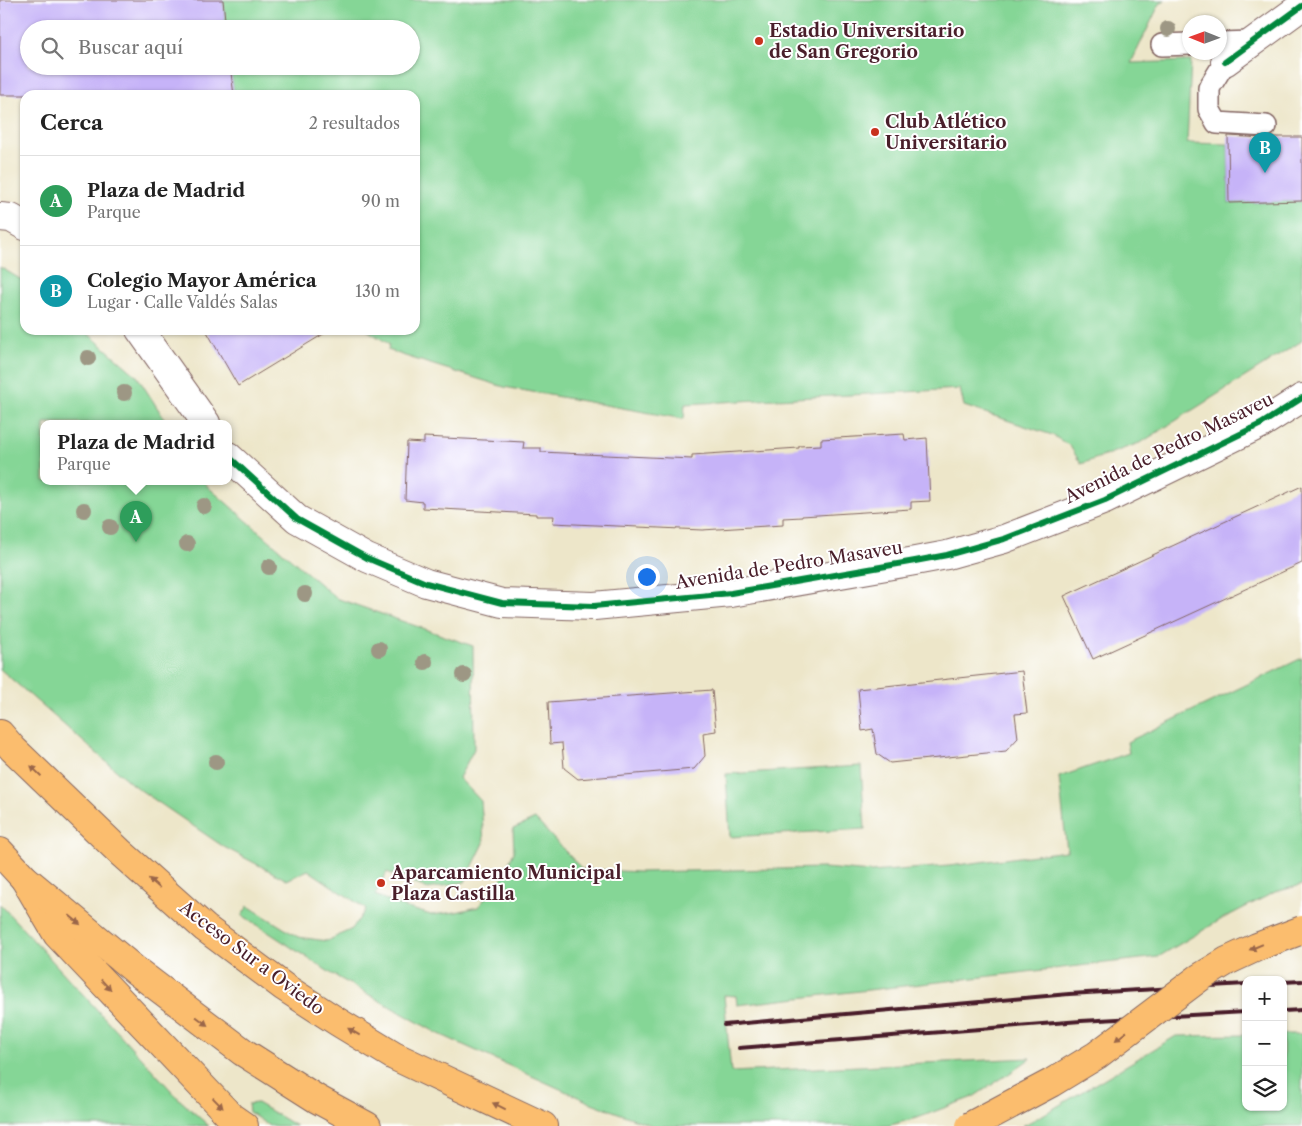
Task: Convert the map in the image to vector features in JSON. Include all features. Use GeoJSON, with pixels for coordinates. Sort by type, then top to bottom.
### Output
{"type":"FeatureCollection","features":[{"type":"Feature","properties":{"kind":"highway","name":"Acceso Sur a Oviedo"},"geometry":{"type":"LineString","coordinates":[[0,734],[13,749],[128,860],[205,928],[284,987],[394,1056],[543,1126]]}},
{"type":"Feature","properties":{"kind":"highway"},"geometry":{"type":"LineString","coordinates":[[0,852],[24,878],[135,970],[243,1052],[317,1099],[367,1126]]}},
{"type":"Feature","properties":{"kind":"highway"},"geometry":{"type":"LineString","coordinates":[[24,878],[57,934],[231,1117],[244,1126]]}},
{"type":"Feature","properties":{"kind":"highway"},"geometry":{"type":"LineString","coordinates":[[970,1126],[1051,1083],[1097,1055],[1199,978],[1227,961],[1302,930]]}},
{"type":"Feature","properties":{"kind":"street"},"geometry":{"type":"LineString","coordinates":[[1227,51],[1252,42],[1302,6]]}},
{"type":"Feature","properties":{"kind":"street"},"geometry":{"type":"LineString","coordinates":[[0,217],[11,218],[20,223]]}},
{"type":"Feature","properties":{"kind":"street"},"geometry":{"type":"LineString","coordinates":[[144,335],[204,420]]}},
{"type":"Feature","properties":{"kind":"street","name":"Avenida de Pedro Masaveu"},"geometry":{"type":"LineString","coordinates":[[232,460],[297,519],[368,558],[426,583],[502,603],[594,606],[731,593],[947,555],[1004,539],[1105,500],[1261,424],[1302,398]]}},
{"type":"Feature","properties":{"kind":"lane"},"geometry":{"type":"LineString","coordinates":[[1162,46],[1182,45]]}},
{"type":"Feature","properties":{"kind":"lane"},"geometry":{"type":"LineString","coordinates":[[1219,60],[1209,88],[1209,109],[1217,123],[1266,126]]}},
{"type":"Feature","properties":{"kind":"green space"},"geometry":{"type":"Polygon","coordinates":[[[223,0],[1165,0],[1159,5],[1131,63],[1191,61],[1187,143],[1228,144],[1229,203],[1302,201],[1302,341],[1142,442],[1081,464],[1070,446],[1052,435],[964,406],[960,389],[685,404],[684,419],[504,387],[388,350],[389,344],[375,335],[420,335],[420,90],[233,90],[231,75],[420,75],[420,20],[225,20],[223,0]]]}},
{"type":"Feature","properties":{"kind":"green space"},"geometry":{"type":"Polygon","coordinates":[[[0,267],[20,279],[20,335],[90,335],[137,376],[165,420],[40,420],[40,485],[207,485],[336,598],[473,646],[474,749],[459,778],[481,801],[484,843],[465,882],[428,889],[387,872],[375,895],[401,906],[431,915],[478,907],[502,878],[514,852],[513,829],[535,819],[582,869],[639,872],[824,868],[871,872],[949,866],[1067,851],[1059,777],[1129,753],[1127,742],[1302,658],[1302,885],[1275,892],[1222,919],[1158,957],[737,1005],[736,996],[724,995],[731,1072],[1031,1058],[973,1097],[920,1117],[887,1126],[653,1126],[589,1102],[437,1033],[332,974],[242,915],[248,906],[298,937],[327,941],[352,929],[366,909],[308,870],[287,880],[224,847],[133,785],[0,669],[0,267]]]}},
{"type":"Feature","properties":{"kind":"green space"},"geometry":{"type":"Polygon","coordinates":[[[861,766],[865,829],[730,837],[726,774],[861,766]]]}},
{"type":"Feature","properties":{"kind":"green space"},"geometry":{"type":"Polygon","coordinates":[[[0,904],[180,1100],[209,1126],[0,1126],[0,904]]]}},
{"type":"Feature","properties":{"kind":"green space"},"geometry":{"type":"Polygon","coordinates":[[[1287,1034],[1302,1034],[1302,1126],[1022,1126],[1041,1116],[1176,1036],[1242,1035],[1242,1111],[1287,1111],[1287,1034]]]}},
{"type":"Feature","properties":{"kind":"green space"},"geometry":{"type":"Polygon","coordinates":[[[257,1103],[296,1126],[269,1126],[249,1112],[248,1104],[257,1103]]]}},
{"type":"Feature","properties":{"kind":"building"},"geometry":{"type":"Polygon","coordinates":[[[0,0],[223,0],[225,20],[20,20],[20,75],[231,75],[233,90],[20,90],[20,95],[0,95],[0,0]]]}},
{"type":"Feature","properties":{"kind":"building"},"geometry":{"type":"Polygon","coordinates":[[[1228,136],[1302,137],[1302,201],[1229,203],[1228,136]]]}},
{"type":"Feature","properties":{"kind":"building"},"geometry":{"type":"Polygon","coordinates":[[[209,335],[322,335],[238,386],[209,335]]]}},
{"type":"Feature","properties":{"kind":"building"},"geometry":{"type":"Polygon","coordinates":[[[904,434],[905,440],[927,438],[930,501],[911,502],[911,509],[802,516],[783,518],[783,525],[702,530],[553,523],[554,516],[423,508],[423,502],[405,500],[407,442],[424,443],[424,437],[524,442],[523,448],[541,448],[541,452],[692,459],[692,455],[821,445],[821,439],[904,434]]]}},
{"type":"Feature","properties":{"kind":"building"},"geometry":{"type":"Polygon","coordinates":[[[1302,486],[1302,563],[1093,659],[1064,596],[1302,486]]]}},
{"type":"Feature","properties":{"kind":"building"},"geometry":{"type":"Polygon","coordinates":[[[1022,671],[1027,713],[1015,714],[1018,738],[1006,751],[890,763],[877,754],[873,729],[862,731],[858,689],[1022,671]]]}},
{"type":"Feature","properties":{"kind":"building"},"geometry":{"type":"Polygon","coordinates":[[[712,690],[716,731],[703,733],[705,756],[694,769],[578,779],[564,768],[562,743],[550,744],[548,702],[712,690]]]}},
{"type":"Feature","properties":{"kind":"railway"},"geometry":{"type":"LineString","coordinates":[[1287,982],[1302,981]]}},
{"type":"Feature","properties":{"kind":"railway"},"geometry":{"type":"LineString","coordinates":[[724,1025],[1069,994],[1242,984]]}},
{"type":"Feature","properties":{"kind":"railway"},"geometry":{"type":"LineString","coordinates":[[1287,1011],[1302,1010]]}},
{"type":"Feature","properties":{"kind":"railway"},"geometry":{"type":"LineString","coordinates":[[739,1048],[1081,1021],[1242,1012]]}},
{"type":"Feature","properties":{"kind":"cycle path"},"geometry":{"type":"LineString","coordinates":[[1225,62],[1302,6]]}},
{"type":"Feature","properties":{"kind":"cycle path"},"geometry":{"type":"LineString","coordinates":[[232,460],[297,519],[367,558],[426,583],[502,603],[594,606],[731,593],[947,555],[1004,539],[1105,500],[1261,424],[1302,398]]}},
{"type":"Feature","properties":{"kind":"place","name":"Estadio Universitario de San Gregorio"},"geometry":{"type":"Point","coordinates":[759,41]}},
{"type":"Feature","properties":{"kind":"place","name":"Club Atlético Universitario"},"geometry":{"type":"Point","coordinates":[875,132]}},
{"type":"Feature","properties":{"kind":"place","name":"Colegio Mayor América"},"geometry":{"type":"Point","coordinates":[1265,173]}},
{"type":"Feature","properties":{"kind":"place","name":"Plaza de Madrid"},"geometry":{"type":"Point","coordinates":[136,542]}},
{"type":"Feature","properties":{"kind":"place","name":"Aparcamiento Municipal Plaza Castilla"},"geometry":{"type":"Point","coordinates":[381,883]}}]}
